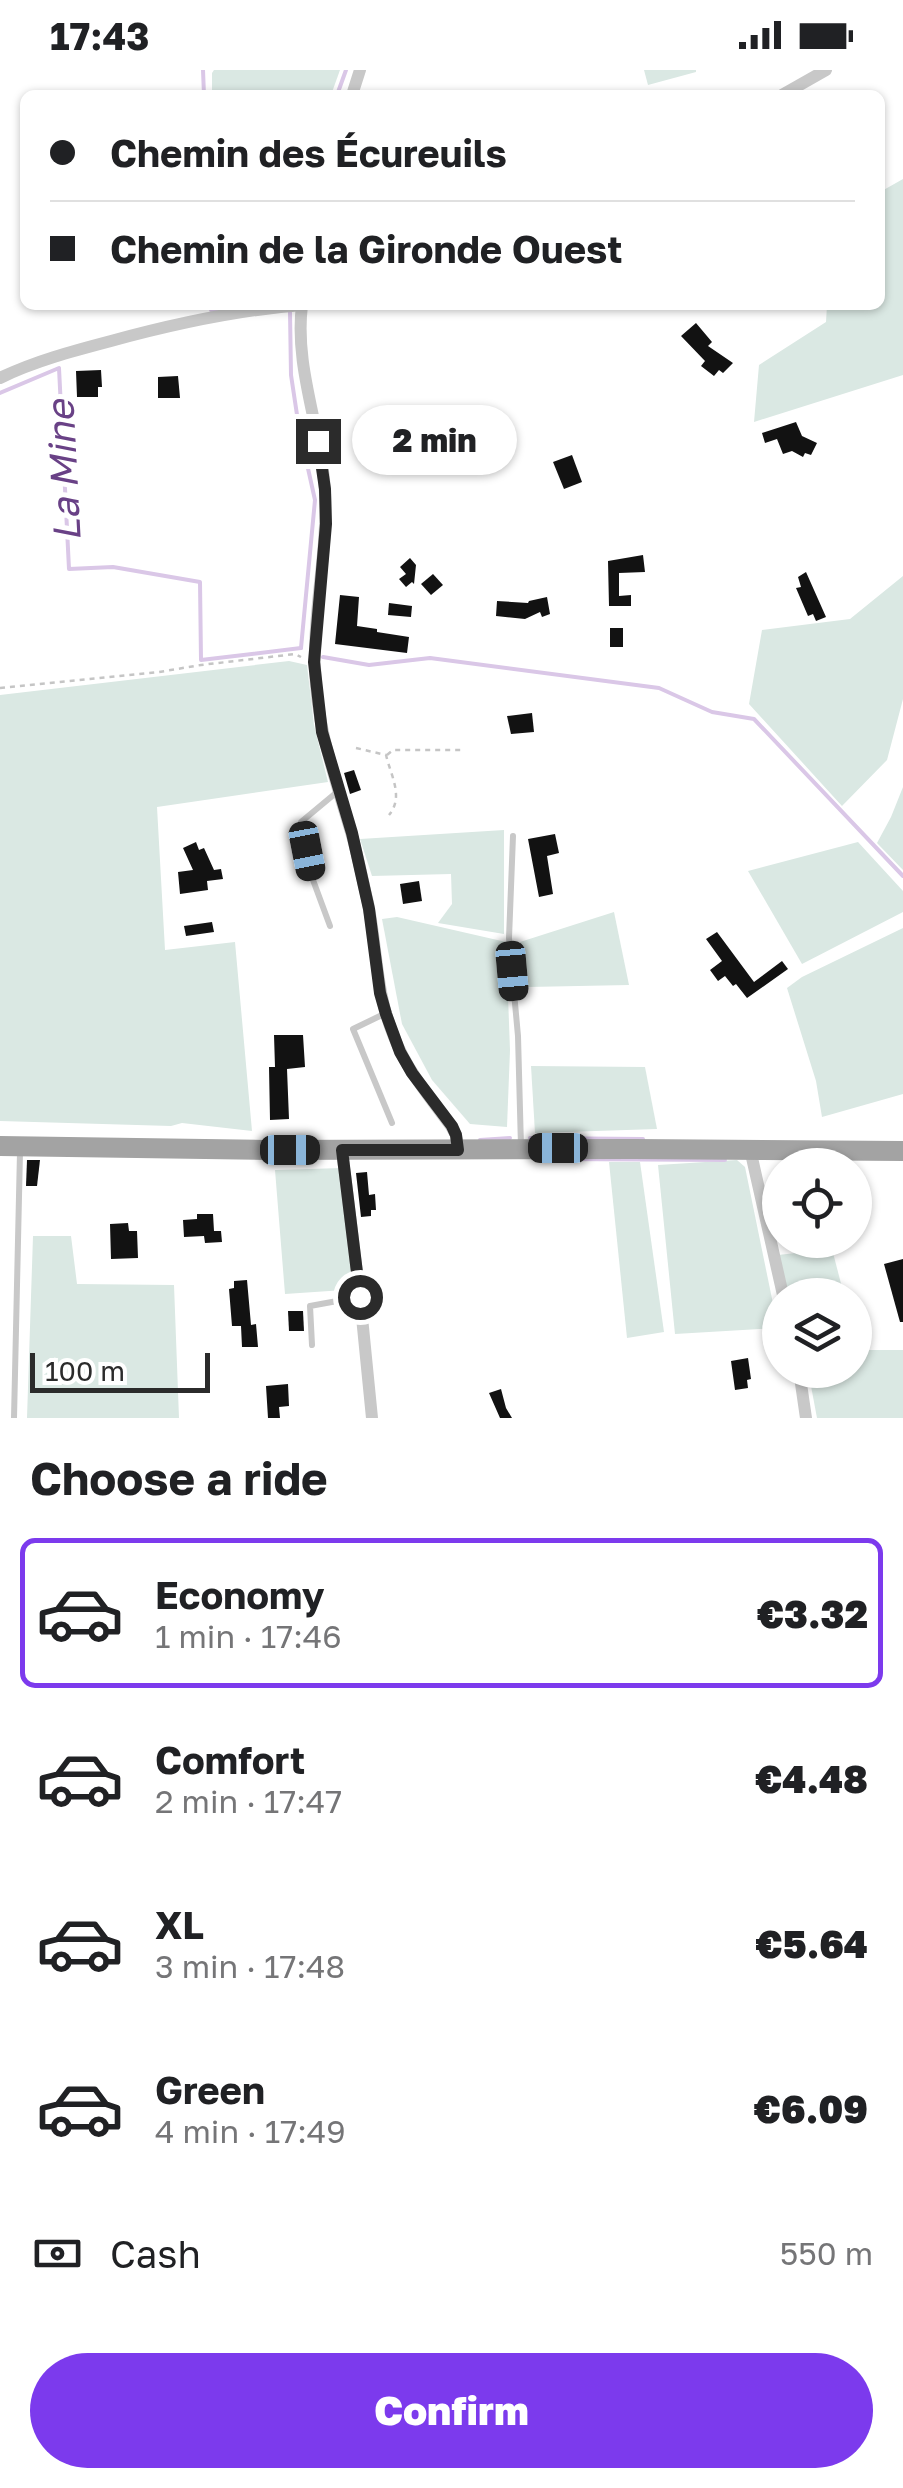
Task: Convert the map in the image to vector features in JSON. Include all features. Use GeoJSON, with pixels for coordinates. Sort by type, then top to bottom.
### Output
{"type":"FeatureCollection","features":[{"type":"Feature","properties":{"kind":"main road"},"geometry":{"type":"LineString","coordinates":[[10,1146],[903,1151]]}},
{"type":"Feature","properties":{"kind":"street"},"geometry":{"type":"LineString","coordinates":[[791,90],[826,70]]}},
{"type":"Feature","properties":{"kind":"street"},"geometry":{"type":"LineString","coordinates":[[0,378],[61,354],[160,328],[265,310]]}},
{"type":"Feature","properties":{"kind":"street"},"geometry":{"type":"LineString","coordinates":[[302,310],[302,360],[325,489],[326,524],[314,662],[322,732],[352,833],[386,1014],[412,1073],[452,1126],[458,1150]]}},
{"type":"Feature","properties":{"kind":"street"},"geometry":{"type":"LineString","coordinates":[[750,1149],[779,1278]]}},
{"type":"Feature","properties":{"kind":"street"},"geometry":{"type":"LineString","coordinates":[[342,1150],[372,1418]]}},
{"type":"Feature","properties":{"kind":"street"},"geometry":{"type":"LineString","coordinates":[[801,1388],[806,1418]]}},
{"type":"Feature","properties":{"kind":"lane"},"geometry":{"type":"LineString","coordinates":[[330,926],[312,880],[301,822],[338,792]]}},
{"type":"Feature","properties":{"kind":"lane"},"geometry":{"type":"LineString","coordinates":[[513,836],[510,938],[521,1148]]}},
{"type":"Feature","properties":{"kind":"lane"},"geometry":{"type":"LineString","coordinates":[[386,1014],[353,1029],[392,1123]]}},
{"type":"Feature","properties":{"kind":"lane"},"geometry":{"type":"LineString","coordinates":[[10,1146],[14,1418]]}},
{"type":"Feature","properties":{"kind":"lane"},"geometry":{"type":"LineString","coordinates":[[312,1344],[310,1306],[360,1297]]}},
{"type":"Feature","properties":{"kind":"path"},"geometry":{"type":"LineString","coordinates":[[0,688],[295,654],[314,662]]}},
{"type":"Feature","properties":{"kind":"path"},"geometry":{"type":"LineString","coordinates":[[356,748],[386,756]]}},
{"type":"Feature","properties":{"kind":"path"},"geometry":{"type":"LineString","coordinates":[[386,756],[393,750],[461,750]]}},
{"type":"Feature","properties":{"kind":"path"},"geometry":{"type":"LineString","coordinates":[[386,756],[397,796],[396,806],[388,815]]}},
{"type":"Feature","properties":{"kind":"shaded area"},"geometry":{"type":"Polygon","coordinates":[[[340,70],[333,90],[212,90],[212,73],[340,70]]]}},
{"type":"Feature","properties":{"kind":"shaded area"},"geometry":{"type":"Polygon","coordinates":[[[644,70],[696,70],[696,72],[648,85],[644,70]]]}},
{"type":"Feature","properties":{"kind":"shaded area"},"geometry":{"type":"Polygon","coordinates":[[[903,179],[903,375],[754,422],[759,365],[826,322],[827,310],[885,310],[885,189],[903,179]]]}},
{"type":"Feature","properties":{"kind":"shaded area"},"geometry":{"type":"Polygon","coordinates":[[[903,576],[903,699],[887,760],[842,806],[749,704],[762,630],[850,619],[903,576]]]}},
{"type":"Feature","properties":{"kind":"shaded area"},"geometry":{"type":"Polygon","coordinates":[[[289,661],[307,665],[314,725],[328,782],[157,807],[165,950],[235,942],[252,1131],[182,1123],[171,1126],[0,1121],[0,695],[289,661]]]}},
{"type":"Feature","properties":{"kind":"shaded area"},"geometry":{"type":"Polygon","coordinates":[[[903,787],[903,870],[877,843],[903,787]]]}},
{"type":"Feature","properties":{"kind":"shaded area"},"geometry":{"type":"Polygon","coordinates":[[[504,830],[504,934],[438,923],[452,904],[451,874],[372,876],[360,839],[504,830]]]}},
{"type":"Feature","properties":{"kind":"shaded area"},"geometry":{"type":"Polygon","coordinates":[[[858,842],[903,891],[903,912],[802,964],[748,871],[858,842]]]}},
{"type":"Feature","properties":{"kind":"shaded area"},"geometry":{"type":"Polygon","coordinates":[[[614,912],[629,985],[528,987],[520,942],[614,912]]]}},
{"type":"Feature","properties":{"kind":"shaded area"},"geometry":{"type":"Polygon","coordinates":[[[397,917],[506,942],[510,1050],[507,1127],[470,1124],[432,1080],[402,1024],[382,919],[397,917]]]}},
{"type":"Feature","properties":{"kind":"shaded area"},"geometry":{"type":"Polygon","coordinates":[[[903,928],[903,1094],[822,1117],[816,1081],[787,988],[903,928]]]}},
{"type":"Feature","properties":{"kind":"shaded area"},"geometry":{"type":"Polygon","coordinates":[[[531,1066],[645,1067],[657,1129],[535,1133],[531,1066]]]}},
{"type":"Feature","properties":{"kind":"shaded area"},"geometry":{"type":"Polygon","coordinates":[[[737,1160],[745,1167],[768,1278],[762,1278],[762,1329],[675,1334],[658,1165],[737,1160]]]}},
{"type":"Feature","properties":{"kind":"shaded area"},"geometry":{"type":"Polygon","coordinates":[[[609,1162],[640,1162],[664,1332],[627,1338],[609,1162]]]}},
{"type":"Feature","properties":{"kind":"shaded area"},"geometry":{"type":"Polygon","coordinates":[[[342,1168],[352,1252],[350,1278],[342,1280],[344,1290],[285,1294],[275,1170],[342,1168]]]}},
{"type":"Feature","properties":{"kind":"shaded area"},"geometry":{"type":"Polygon","coordinates":[[[33,1236],[71,1236],[77,1284],[174,1285],[179,1418],[27,1418],[33,1236]]]}},
{"type":"Feature","properties":{"kind":"shaded area"},"geometry":{"type":"Polygon","coordinates":[[[779,1258],[834,1258],[840,1278],[783,1278],[779,1258]]]}},
{"type":"Feature","properties":{"kind":"shaded area"},"geometry":{"type":"Polygon","coordinates":[[[872,1350],[903,1350],[903,1418],[817,1418],[811,1388],[872,1388],[872,1350]]]}},
{"type":"Feature","properties":{"kind":"building"},"geometry":{"type":"Polygon","coordinates":[[[696,323],[712,342],[708,346],[733,363],[723,373],[719,370],[714,376],[701,366],[705,361],[681,336],[696,323]]]}},
{"type":"Feature","properties":{"kind":"building"},"geometry":{"type":"Polygon","coordinates":[[[101,370],[98,397],[77,397],[76,371],[101,370]]]}},
{"type":"Feature","properties":{"kind":"building"},"geometry":{"type":"Polygon","coordinates":[[[178,376],[180,398],[158,398],[158,377],[178,376]]]}},
{"type":"Feature","properties":{"kind":"building"},"geometry":{"type":"Polygon","coordinates":[[[796,422],[802,436],[817,443],[811,455],[805,453],[803,457],[792,451],[783,454],[777,439],[765,443],[762,433],[796,422]]]}},
{"type":"Feature","properties":{"kind":"building"},"geometry":{"type":"Polygon","coordinates":[[[458,436],[461,455],[467,454],[469,468],[448,470],[442,439],[458,436]]]}},
{"type":"Feature","properties":{"kind":"building"},"geometry":{"type":"Polygon","coordinates":[[[572,455],[582,482],[564,489],[553,462],[572,455]]]}},
{"type":"Feature","properties":{"kind":"building"},"geometry":{"type":"Polygon","coordinates":[[[643,555],[645,572],[619,573],[619,596],[631,595],[631,606],[609,606],[608,561],[643,555]]]}},
{"type":"Feature","properties":{"kind":"building"},"geometry":{"type":"Polygon","coordinates":[[[410,558],[416,565],[414,584],[406,587],[399,579],[406,574],[400,567],[410,558]]]}},
{"type":"Feature","properties":{"kind":"building"},"geometry":{"type":"Polygon","coordinates":[[[806,572],[826,617],[816,621],[813,614],[808,616],[796,588],[801,587],[798,577],[806,572]]]}},
{"type":"Feature","properties":{"kind":"building"},"geometry":{"type":"Polygon","coordinates":[[[433,574],[443,585],[431,595],[421,584],[433,574]]]}},
{"type":"Feature","properties":{"kind":"building"},"geometry":{"type":"Polygon","coordinates":[[[340,595],[359,597],[357,626],[409,637],[407,653],[335,644],[340,595]]]}},
{"type":"Feature","properties":{"kind":"building"},"geometry":{"type":"Polygon","coordinates":[[[547,597],[550,614],[542,617],[540,612],[525,619],[496,616],[497,601],[528,603],[547,597]]]}},
{"type":"Feature","properties":{"kind":"building"},"geometry":{"type":"Polygon","coordinates":[[[389,603],[412,606],[411,617],[388,615],[389,603]]]}},
{"type":"Feature","properties":{"kind":"building"},"geometry":{"type":"Polygon","coordinates":[[[610,628],[623,628],[623,647],[610,647],[610,628]]]}},
{"type":"Feature","properties":{"kind":"building"},"geometry":{"type":"Polygon","coordinates":[[[532,713],[534,732],[511,734],[507,716],[532,713]]]}},
{"type":"Feature","properties":{"kind":"building"},"geometry":{"type":"Polygon","coordinates":[[[354,770],[361,790],[350,794],[344,773],[354,770]]]}},
{"type":"Feature","properties":{"kind":"building"},"geometry":{"type":"Polygon","coordinates":[[[555,834],[559,853],[547,856],[553,894],[539,897],[528,839],[555,834]]]}},
{"type":"Feature","properties":{"kind":"building"},"geometry":{"type":"Polygon","coordinates":[[[196,842],[199,850],[204,848],[214,870],[221,869],[223,879],[207,881],[208,890],[180,894],[178,872],[193,870],[183,848],[196,842]]]}},
{"type":"Feature","properties":{"kind":"building"},"geometry":{"type":"Polygon","coordinates":[[[419,881],[422,901],[403,904],[400,884],[419,881]]]}},
{"type":"Feature","properties":{"kind":"building"},"geometry":{"type":"Polygon","coordinates":[[[212,922],[214,932],[186,936],[184,926],[212,922]]]}},
{"type":"Feature","properties":{"kind":"building"},"geometry":{"type":"Polygon","coordinates":[[[717,932],[754,982],[782,961],[788,969],[747,998],[736,984],[733,986],[725,976],[718,981],[710,970],[722,961],[706,939],[717,932]]]}},
{"type":"Feature","properties":{"kind":"building"},"geometry":{"type":"Polygon","coordinates":[[[274,1035],[303,1035],[305,1067],[287,1069],[289,1119],[270,1120],[269,1067],[275,1067],[274,1035]]]}},
{"type":"Feature","properties":{"kind":"building"},"geometry":{"type":"Polygon","coordinates":[[[27,1160],[40,1160],[37,1186],[26,1186],[27,1160]]]}},
{"type":"Feature","properties":{"kind":"building"},"geometry":{"type":"Polygon","coordinates":[[[367,1172],[369,1195],[375,1194],[376,1210],[371,1210],[371,1216],[361,1217],[356,1173],[367,1172]]]}},
{"type":"Feature","properties":{"kind":"building"},"geometry":{"type":"Polygon","coordinates":[[[197,1214],[213,1214],[214,1231],[221,1231],[222,1242],[205,1243],[204,1236],[184,1237],[183,1220],[197,1219],[197,1214]]]}},
{"type":"Feature","properties":{"kind":"building"},"geometry":{"type":"Polygon","coordinates":[[[128,1223],[129,1231],[137,1231],[138,1258],[111,1259],[110,1224],[128,1223]]]}},
{"type":"Feature","properties":{"kind":"building"},"geometry":{"type":"Polygon","coordinates":[[[903,1259],[903,1322],[900,1322],[884,1264],[903,1259]]]}},
{"type":"Feature","properties":{"kind":"building"},"geometry":{"type":"Polygon","coordinates":[[[247,1280],[251,1325],[256,1324],[258,1347],[242,1347],[241,1326],[232,1326],[229,1289],[234,1288],[234,1281],[247,1280]]]}},
{"type":"Feature","properties":{"kind":"building"},"geometry":{"type":"Polygon","coordinates":[[[288,1311],[303,1311],[304,1331],[289,1331],[288,1311]]]}},
{"type":"Feature","properties":{"kind":"building"},"geometry":{"type":"Polygon","coordinates":[[[748,1358],[748,1388],[735,1390],[731,1361],[748,1358]]]}},
{"type":"Feature","properties":{"kind":"building"},"geometry":{"type":"Polygon","coordinates":[[[288,1384],[289,1406],[279,1407],[280,1418],[268,1418],[266,1386],[288,1384]]]}},
{"type":"Feature","properties":{"kind":"building"},"geometry":{"type":"Polygon","coordinates":[[[501,1389],[512,1418],[500,1418],[489,1393],[501,1389]]]}},
{"type":"Feature","properties":{"kind":"waterway"},"geometry":{"type":"LineString","coordinates":[[203,70],[204,90]]}},
{"type":"Feature","properties":{"kind":"waterway"},"geometry":{"type":"LineString","coordinates":[[339,90],[346,70]]}},
{"type":"Feature","properties":{"kind":"waterway"},"geometry":{"type":"LineString","coordinates":[[290,312],[291,375],[315,500],[301,648]]}},
{"type":"Feature","properties":{"kind":"waterway","name":"La Mine"},"geometry":{"type":"LineString","coordinates":[[0,393],[59,368],[69,569],[113,567],[200,582],[201,660],[301,648]]}},
{"type":"Feature","properties":{"kind":"waterway"},"geometry":{"type":"LineString","coordinates":[[323,657],[369,665],[430,658],[659,688],[712,712],[754,719],[903,876]]}},
{"type":"Feature","properties":{"kind":"waterway"},"geometry":{"type":"LineString","coordinates":[[480,1140],[510,1138]]}},
{"type":"Feature","properties":{"kind":"waterway"},"geometry":{"type":"LineString","coordinates":[[530,1138],[643,1139]]}},
{"type":"Feature","properties":{"kind":"waterway"},"geometry":{"type":"LineString","coordinates":[[560,1159],[725,1160]]}},
{"type":"Feature","properties":{"kind":"route"},"geometry":{"type":"LineString","coordinates":[[318,441],[326,524],[314,662],[322,732],[352,833],[386,1014],[412,1073],[452,1126],[458,1150],[342,1150],[360,1297]]}}]}
